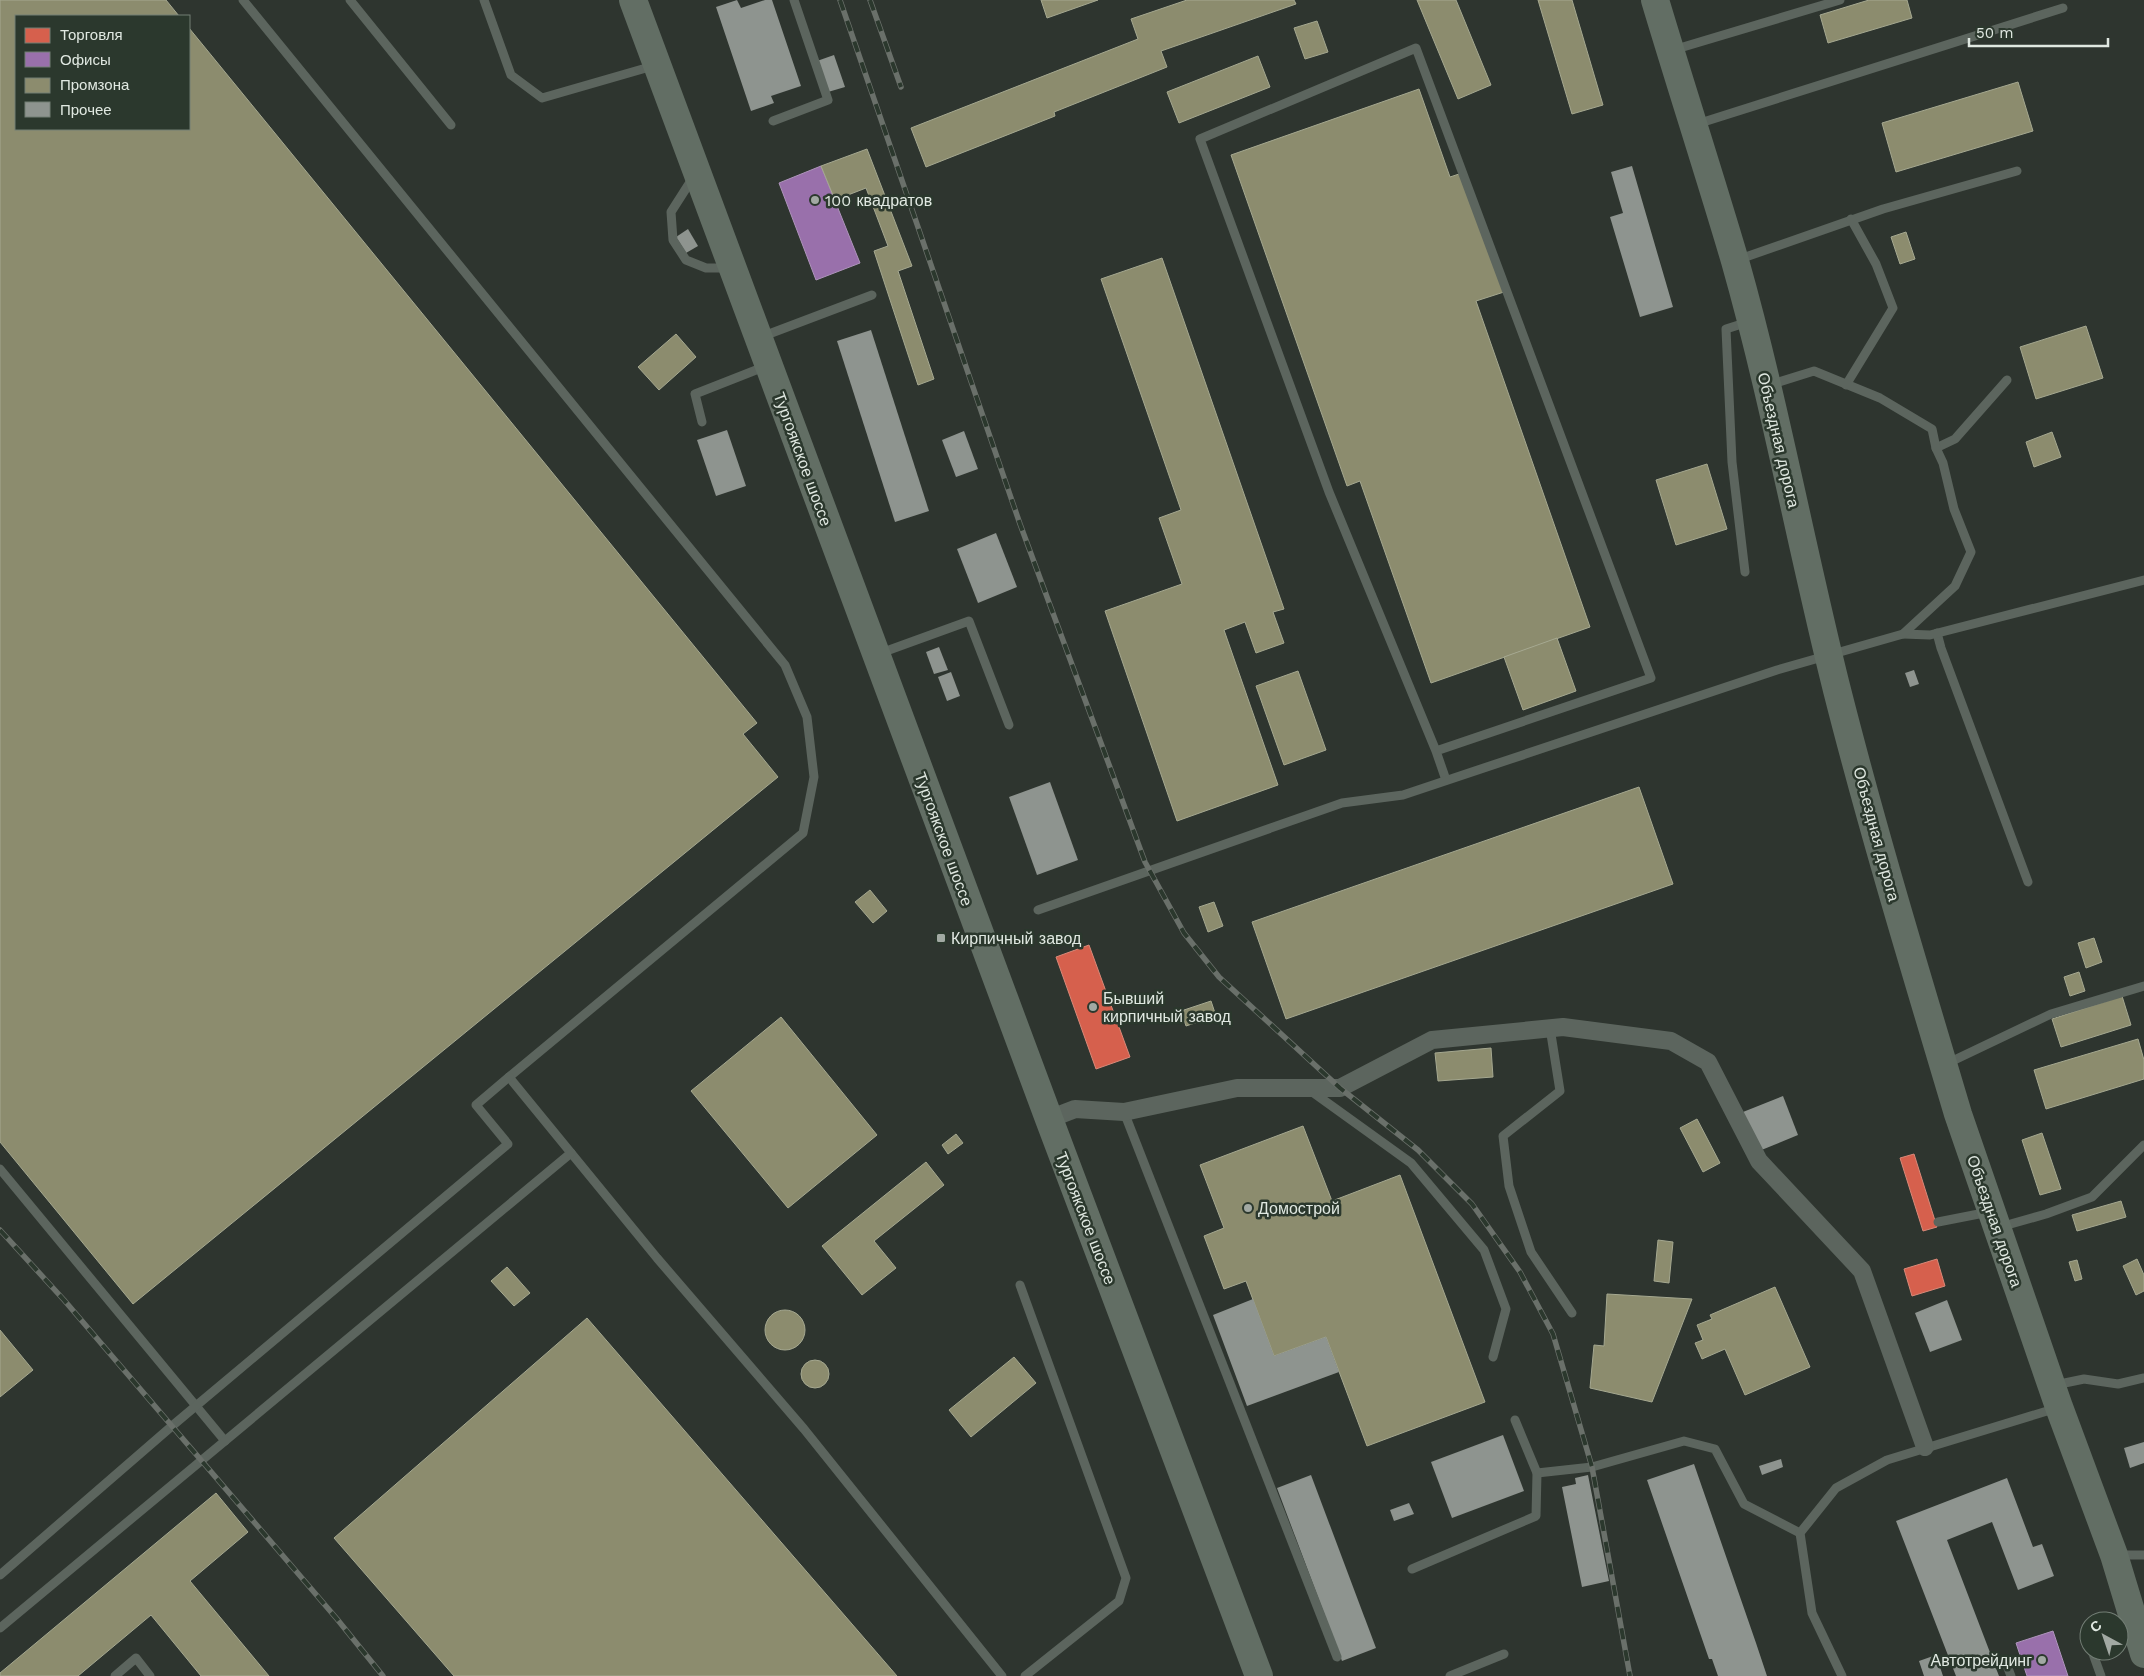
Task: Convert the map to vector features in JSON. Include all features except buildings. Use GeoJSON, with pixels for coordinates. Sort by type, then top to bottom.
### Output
{"type":"FeatureCollection","features":[{"type":"Feature","properties":{"kind":"main road","name":"Тургоякское шоссе"},"geometry":{"type":"LineString","coordinates":[[633,0],[1048,1119],[1259,1676]]}},
{"type":"Feature","properties":{"kind":"main road","name":"Объездная дорога"},"geometry":{"type":"LineString","coordinates":[[1655,0],[1692,126],[1735,261],[1767,386],[1837,689],[1899,916],[1943,1065],[1958,1114],[2056,1396],[2114,1555],[2144,1654]]}},
{"type":"Feature","properties":{"kind":"street"},"geometry":{"type":"LineString","coordinates":[[1048,1119],[1075,1110],[1124,1112],[1237,1088],[1340,1088],[1432,1040],[1563,1027],[1671,1041],[1708,1062],[1759,1161],[1862,1271],[1925,1447]]}},
{"type":"Feature","properties":{"kind":"lane"},"geometry":{"type":"LineString","coordinates":[[0,1575],[196,1406],[508,1144],[476,1105],[803,832],[814,777],[807,718],[785,665],[243,0]]}},
{"type":"Feature","properties":{"kind":"lane"},"geometry":{"type":"LineString","coordinates":[[350,0],[451,125]]}},
{"type":"Feature","properties":{"kind":"lane"},"geometry":{"type":"LineString","coordinates":[[484,0],[511,75],[542,98],[656,65]]}},
{"type":"Feature","properties":{"kind":"lane"},"geometry":{"type":"LineString","coordinates":[[773,121],[828,100],[794,0]]}},
{"type":"Feature","properties":{"kind":"lane"},"geometry":{"type":"LineString","coordinates":[[1670,50],[1840,0]]}},
{"type":"Feature","properties":{"kind":"lane"},"geometry":{"type":"LineString","coordinates":[[1692,126],[2063,8]]}},
{"type":"Feature","properties":{"kind":"lane"},"geometry":{"type":"LineString","coordinates":[[1436,751],[1650,678],[1416,48],[1200,139],[1329,492],[1436,751],[1446,780]]}},
{"type":"Feature","properties":{"kind":"lane"},"geometry":{"type":"LineString","coordinates":[[1735,261],[1852,220],[2017,171]]}},
{"type":"Feature","properties":{"kind":"lane"},"geometry":{"type":"LineString","coordinates":[[696,172],[671,212],[673,240],[686,260],[706,268],[732,268]]}},
{"type":"Feature","properties":{"kind":"lane"},"geometry":{"type":"LineString","coordinates":[[1846,385],[1892,308],[1876,264],[1852,220]]}},
{"type":"Feature","properties":{"kind":"lane"},"geometry":{"type":"LineString","coordinates":[[758,338],[872,295]]}},
{"type":"Feature","properties":{"kind":"lane"},"geometry":{"type":"LineString","coordinates":[[1745,572],[1732,462],[1726,329],[1750,321]]}},
{"type":"Feature","properties":{"kind":"lane"},"geometry":{"type":"LineString","coordinates":[[702,422],[695,394],[768,365]]}},
{"type":"Feature","properties":{"kind":"lane"},"geometry":{"type":"LineString","coordinates":[[1767,386],[1814,371],[1880,398],[1932,428],[1954,508],[1971,552],[1955,586],[1903,634]]}},
{"type":"Feature","properties":{"kind":"lane"},"geometry":{"type":"LineString","coordinates":[[1936,448],[1955,439],[2007,380]]}},
{"type":"Feature","properties":{"kind":"lane"},"geometry":{"type":"LineString","coordinates":[[1038,910],[1342,803],[1403,795],[1777,670],[1903,634],[1930,635],[2144,580]]}},
{"type":"Feature","properties":{"kind":"lane"},"geometry":{"type":"LineString","coordinates":[[876,655],[969,621],[1009,726]]}},
{"type":"Feature","properties":{"kind":"lane"},"geometry":{"type":"LineString","coordinates":[[1937,633],[2028,882]]}},
{"type":"Feature","properties":{"kind":"lane"},"geometry":{"type":"LineString","coordinates":[[1943,1065],[2051,1014],[2144,986]]}},
{"type":"Feature","properties":{"kind":"lane"},"geometry":{"type":"LineString","coordinates":[[1550,1028],[1560,1092],[1503,1136],[1509,1186],[1532,1252],[1572,1313]]}},
{"type":"Feature","properties":{"kind":"lane"},"geometry":{"type":"LineString","coordinates":[[509,1078],[657,1258],[804,1429],[1002,1676]]}},
{"type":"Feature","properties":{"kind":"lane"},"geometry":{"type":"LineString","coordinates":[[1306,1088],[1411,1163],[1484,1250],[1506,1309],[1494,1358]]}},
{"type":"Feature","properties":{"kind":"lane"},"geometry":{"type":"LineString","coordinates":[[1124,1112],[1337,1657]]}},
{"type":"Feature","properties":{"kind":"lane"},"geometry":{"type":"LineString","coordinates":[[1938,1222],[1966,1218],[1995,1220],[2046,1214],[2092,1197],[2144,1145]]}},
{"type":"Feature","properties":{"kind":"lane"},"geometry":{"type":"LineString","coordinates":[[0,1628],[571,1153]]}},
{"type":"Feature","properties":{"kind":"lane"},"geometry":{"type":"LineString","coordinates":[[0,1169],[225,1441]]}},
{"type":"Feature","properties":{"kind":"lane"},"geometry":{"type":"LineString","coordinates":[[1020,1285],[1126,1578],[1119,1601],[1025,1676]]}},
{"type":"Feature","properties":{"kind":"lane"},"geometry":{"type":"LineString","coordinates":[[1842,1676],[1812,1613],[1800,1533],[1836,1488],[1887,1460],[2056,1396],[2084,1379],[2118,1384],[2144,1378]]}},
{"type":"Feature","properties":{"kind":"lane"},"geometry":{"type":"LineString","coordinates":[[1412,1569],[1536,1516],[1537,1473],[1515,1420]]}},
{"type":"Feature","properties":{"kind":"lane"},"geometry":{"type":"LineString","coordinates":[[1537,1473],[1592,1467],[1684,1441],[1715,1449],[1744,1504],[1800,1533]]}},
{"type":"Feature","properties":{"kind":"lane"},"geometry":{"type":"LineString","coordinates":[[2114,1555],[2144,1555]]}},
{"type":"Feature","properties":{"kind":"lane"},"geometry":{"type":"LineString","coordinates":[[1450,1676],[1504,1654]]}},
{"type":"Feature","properties":{"kind":"lane"},"geometry":{"type":"LineString","coordinates":[[115,1676],[136,1658],[150,1676]]}},
{"type":"Feature","properties":{"kind":"lane"},"geometry":{"type":"LineString","coordinates":[[2096,1661],[2101,1676]]}},
{"type":"Feature","properties":{"kind":"lane"},"geometry":{"type":"LineString","coordinates":[[2006,1663],[2010,1676]]}},
{"type":"Feature","properties":{"kind":"railway"},"geometry":{"type":"LineString","coordinates":[[840,0],[1020,524],[1145,862],[1184,933],[1219,977],[1340,1088],[1418,1150],[1472,1204],[1520,1272],[1553,1334],[1592,1467],[1630,1676]]}},
{"type":"Feature","properties":{"kind":"railway"},"geometry":{"type":"LineString","coordinates":[[870,0],[901,87]]}},
{"type":"Feature","properties":{"kind":"railway"},"geometry":{"type":"LineString","coordinates":[[0,1230],[64,1300],[337,1619],[383,1676]]}},
{"type":"Feature","properties":{"kind":"place","name":"100 квадратов"},"geometry":{"type":"Point","coordinates":[815,200]}},
{"type":"Feature","properties":{"kind":"place","name":"Кирпичный завод"},"geometry":{"type":"Point","coordinates":[941,938]}},
{"type":"Feature","properties":{"kind":"place","name":"Бывший кирпичный завод"},"geometry":{"type":"Point","coordinates":[1093,1007]}},
{"type":"Feature","properties":{"kind":"place","name":"Домострой"},"geometry":{"type":"Point","coordinates":[1248,1208]}},
{"type":"Feature","properties":{"kind":"place","name":"Автотрейдинг"},"geometry":{"type":"Point","coordinates":[2042,1660]}}]}
